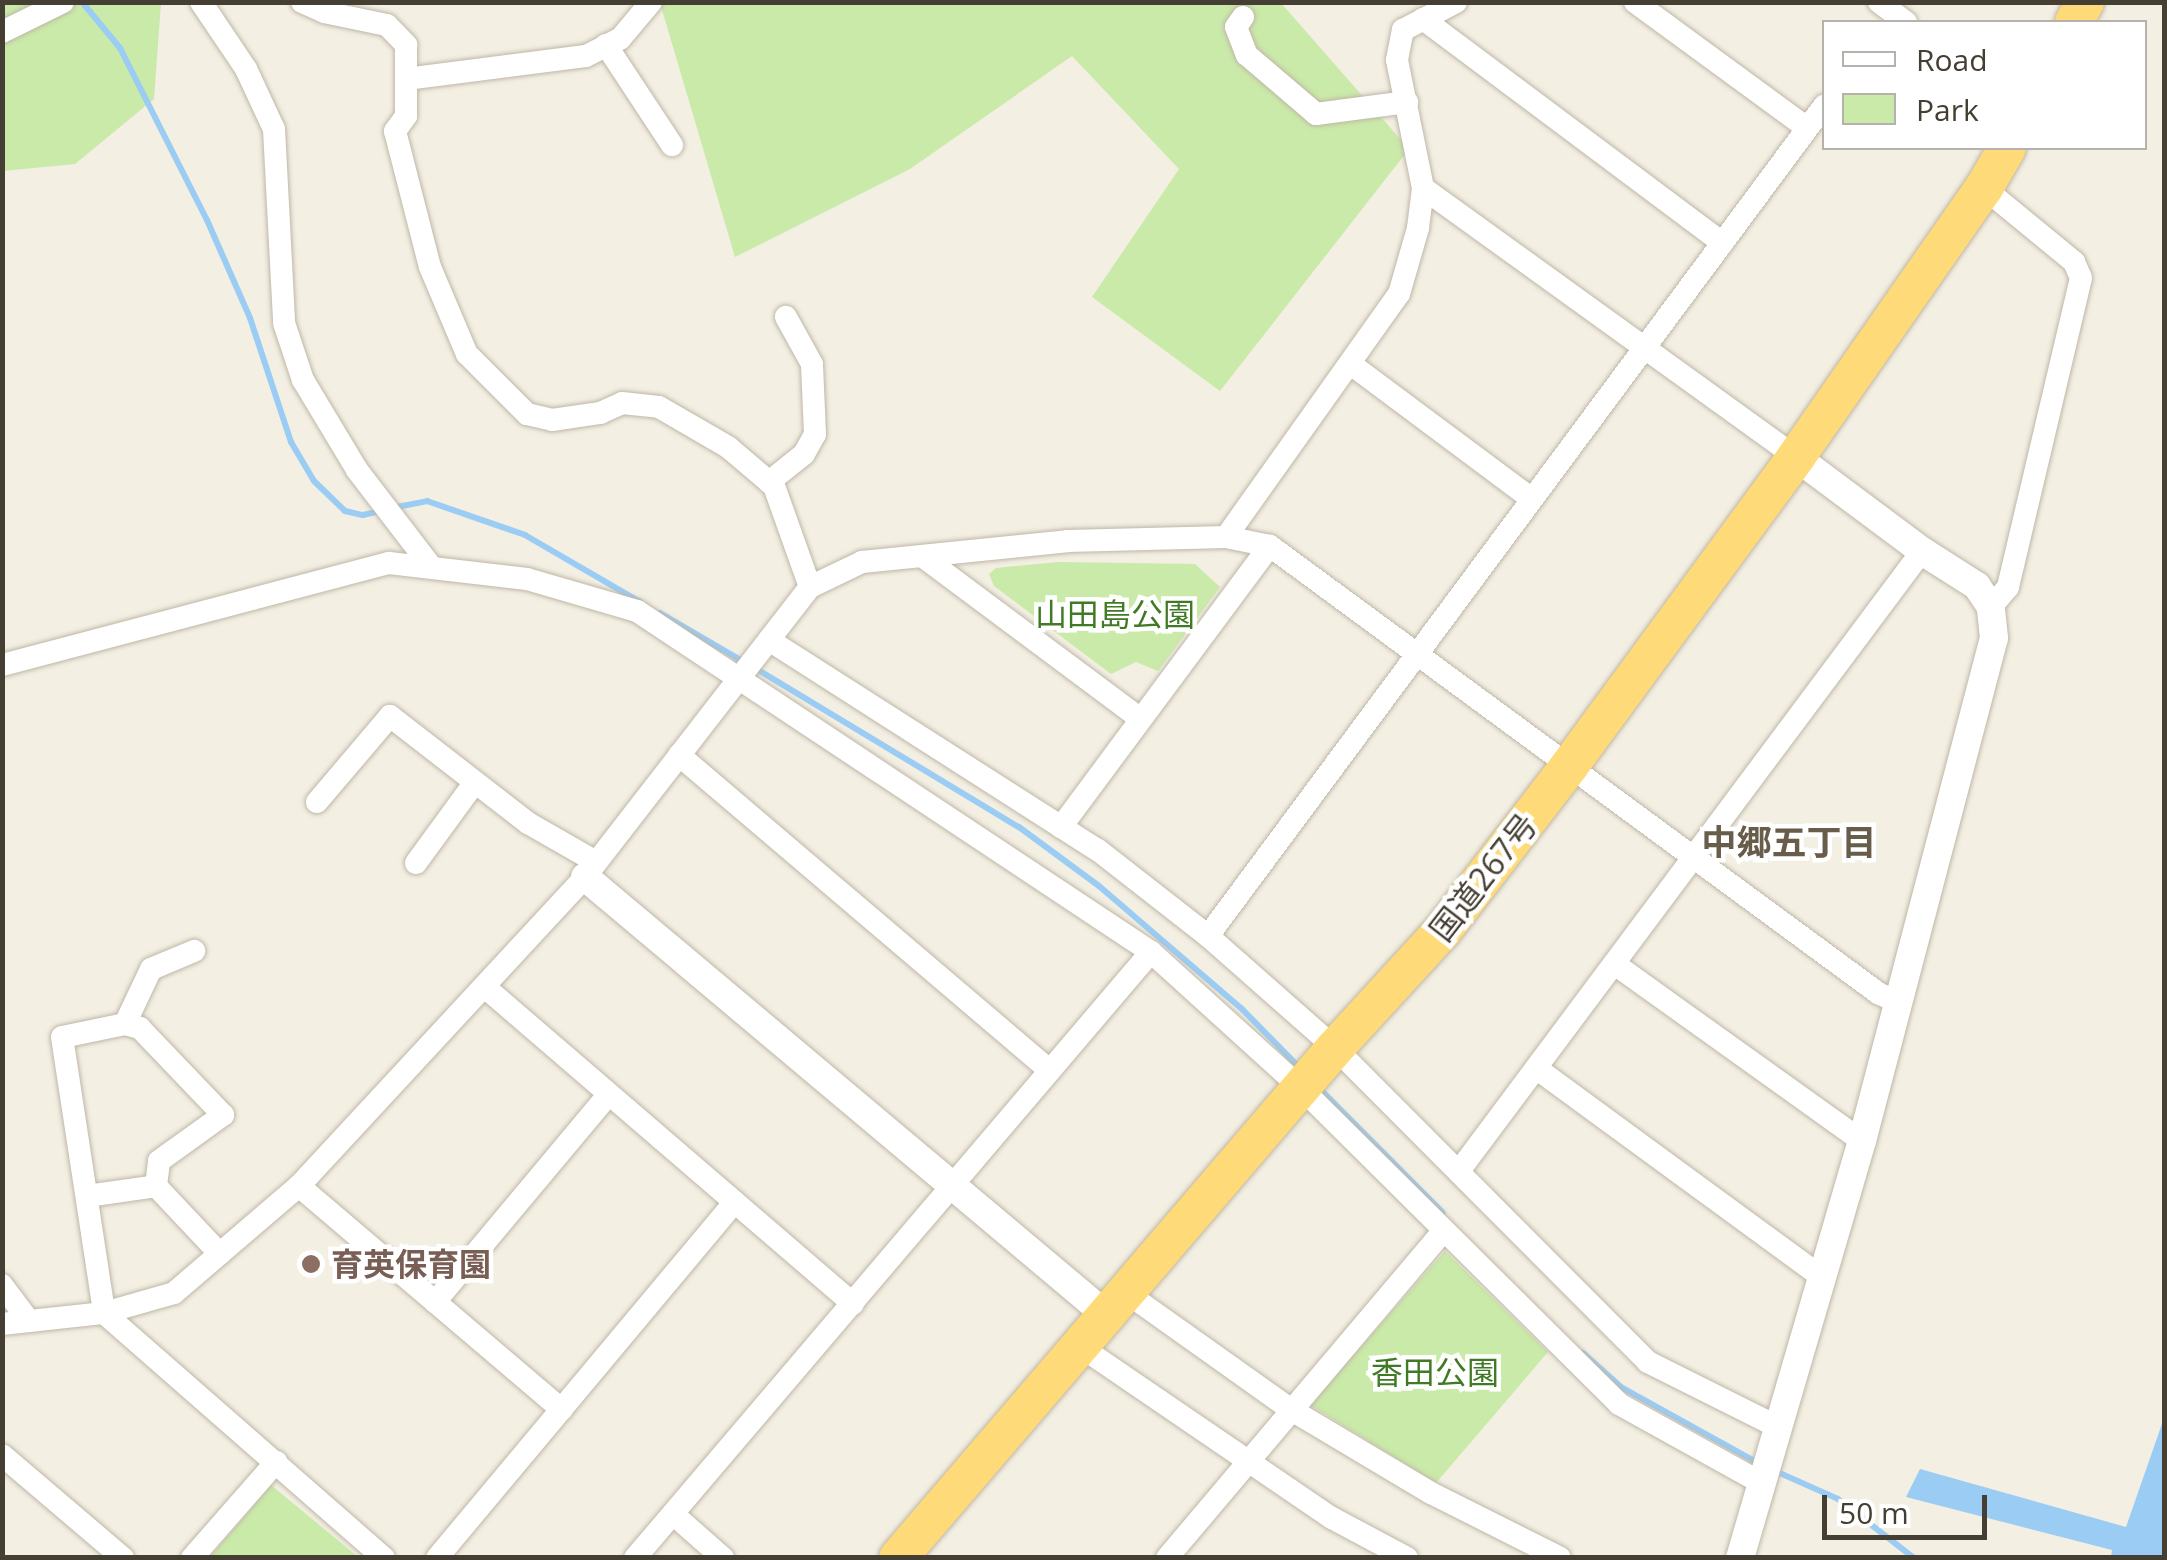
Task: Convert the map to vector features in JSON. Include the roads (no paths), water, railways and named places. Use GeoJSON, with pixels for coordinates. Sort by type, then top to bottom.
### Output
{"type":"FeatureCollection","features":[{"type":"Feature","properties":{"kind":"highway","name":"国道267号"},"geometry":{"type":"LineString","coordinates":[[898,1558],[1078,1345],[1443,930],[1570,766],[1796,457],[1984,188],[2006,150]]}},
{"type":"Feature","properties":{"kind":"street"},"geometry":{"type":"LineString","coordinates":[[2,32],[63,2]]}},
{"type":"Feature","properties":{"kind":"street"},"geometry":{"type":"LineString","coordinates":[[201,2],[246,69],[274,129],[284,323],[302,380],[357,470],[430,565]]}},
{"type":"Feature","properties":{"kind":"street"},"geometry":{"type":"LineString","coordinates":[[302,2],[324,12],[387,25],[406,45],[406,116],[395,131],[430,267],[467,354],[527,414],[552,420],[600,412],[622,403],[658,407],[728,447],[769,482],[810,587]]}},
{"type":"Feature","properties":{"kind":"street"},"geometry":{"type":"LineString","coordinates":[[406,79],[586,56],[620,39],[650,2]]}},
{"type":"Feature","properties":{"kind":"street"},"geometry":{"type":"LineString","coordinates":[[1226,537],[1399,294],[1418,228],[1424,188],[1397,60],[1403,30],[1456,2]]}},
{"type":"Feature","properties":{"kind":"street"},"geometry":{"type":"LineString","coordinates":[[1635,2],[1807,128]]}},
{"type":"Feature","properties":{"kind":"street"},"geometry":{"type":"LineString","coordinates":[[1244,17],[1236,27],[1246,55],[1316,114],[1406,102]]}},
{"type":"Feature","properties":{"kind":"street"},"geometry":{"type":"LineString","coordinates":[[1424,19],[1722,243]]}},
{"type":"Feature","properties":{"kind":"street"},"geometry":{"type":"LineString","coordinates":[[606,45],[672,145]]}},
{"type":"Feature","properties":{"kind":"street"},"geometry":{"type":"LineString","coordinates":[[1208,936],[1822,109]]}},
{"type":"Feature","properties":{"kind":"street"},"geometry":{"type":"LineString","coordinates":[[1424,188],[1922,551],[1977,586],[1991,607],[1994,638],[1895,1000],[1862,1141],[1740,1558]]}},
{"type":"Feature","properties":{"kind":"street"},"geometry":{"type":"LineString","coordinates":[[1984,188],[2074,262],[2082,278],[2008,587],[1991,607]]}},
{"type":"Feature","properties":{"kind":"street"},"geometry":{"type":"LineString","coordinates":[[769,482],[804,454],[815,434],[812,364],[786,317]]}},
{"type":"Feature","properties":{"kind":"street"},"geometry":{"type":"LineString","coordinates":[[1352,364],[1532,499]]}},
{"type":"Feature","properties":{"kind":"street"},"geometry":{"type":"LineString","coordinates":[[2,1324],[104,1312],[174,1293],[300,1186],[486,988],[590,869],[810,587],[862,562],[1067,541],[1226,537],[1270,546],[1420,652],[1878,993],[1895,1000]]}},
{"type":"Feature","properties":{"kind":"street"},"geometry":{"type":"LineString","coordinates":[[1061,827],[1270,546]]}},
{"type":"Feature","properties":{"kind":"street"},"geometry":{"type":"LineString","coordinates":[[1459,1171],[1922,551]]}},
{"type":"Feature","properties":{"kind":"street"},"geometry":{"type":"LineString","coordinates":[[922,556],[1139,718]]}},
{"type":"Feature","properties":{"kind":"street"},"geometry":{"type":"LineString","coordinates":[[2,665],[390,563],[527,579],[637,611],[739,675],[1151,952],[1459,1171],[1648,1362],[1776,1426]]}},
{"type":"Feature","properties":{"kind":"street"},"geometry":{"type":"LineString","coordinates":[[763,646],[1061,827],[1208,936],[1442,1233],[1619,1404],[1760,1482]]}},
{"type":"Feature","properties":{"kind":"street"},"geometry":{"type":"LineString","coordinates":[[317,802],[390,716],[590,869],[952,1187],[1115,1303],[1431,1493],[1560,1558]]}},
{"type":"Feature","properties":{"kind":"street"},"geometry":{"type":"LineString","coordinates":[[679,754],[1050,1071]]}},
{"type":"Feature","properties":{"kind":"street"},"geometry":{"type":"LineString","coordinates":[[416,862],[475,782]]}},
{"type":"Feature","properties":{"kind":"street"},"geometry":{"type":"LineString","coordinates":[[125,1024],[151,969],[194,951]]}},
{"type":"Feature","properties":{"kind":"street"},"geometry":{"type":"LineString","coordinates":[[635,1558],[1151,952]]}},
{"type":"Feature","properties":{"kind":"street"},"geometry":{"type":"LineString","coordinates":[[1616,965],[1862,1141]]}},
{"type":"Feature","properties":{"kind":"street"},"geometry":{"type":"LineString","coordinates":[[486,988],[853,1304]]}},
{"type":"Feature","properties":{"kind":"street"},"geometry":{"type":"LineString","coordinates":[[156,1186],[159,1161],[223,1115],[140,1028],[125,1024],[62,1037],[104,1312],[384,1558]]}},
{"type":"Feature","properties":{"kind":"street"},"geometry":{"type":"LineString","coordinates":[[1536,1068],[1820,1276]]}},
{"type":"Feature","properties":{"kind":"street"},"geometry":{"type":"LineString","coordinates":[[435,1302],[607,1096]]}},
{"type":"Feature","properties":{"kind":"street"},"geometry":{"type":"LineString","coordinates":[[86,1196],[156,1186]]}},
{"type":"Feature","properties":{"kind":"street"},"geometry":{"type":"LineString","coordinates":[[156,1186],[220,1254]]}},
{"type":"Feature","properties":{"kind":"street"},"geometry":{"type":"LineString","coordinates":[[300,1186],[562,1410]]}},
{"type":"Feature","properties":{"kind":"street"},"geometry":{"type":"LineString","coordinates":[[437,1558],[736,1202]]}},
{"type":"Feature","properties":{"kind":"street"},"geometry":{"type":"LineString","coordinates":[[1167,1558],[1442,1233]]}},
{"type":"Feature","properties":{"kind":"street"},"geometry":{"type":"LineString","coordinates":[[2,1285],[30,1320]]}},
{"type":"Feature","properties":{"kind":"street"},"geometry":{"type":"LineString","coordinates":[[1078,1345],[1332,1518],[1407,1558]]}},
{"type":"Feature","properties":{"kind":"street"},"geometry":{"type":"LineString","coordinates":[[2,1455],[122,1558]]}},
{"type":"Feature","properties":{"kind":"street"},"geometry":{"type":"LineString","coordinates":[[192,1558],[276,1462]]}},
{"type":"Feature","properties":{"kind":"street"},"geometry":{"type":"LineString","coordinates":[[673,1514],[724,1558]]}},
{"type":"Feature","properties":{"kind":"water"},"geometry":{"type":"Polygon","coordinates":[[[2164,1418],[2164,1557],[2111,1557],[2112,1550],[1906,1497],[1920,1469],[2126,1527],[2164,1418]]]}},
{"type":"Feature","properties":{"kind":"waterway"},"geometry":{"type":"LineString","coordinates":[[82,2],[120,48],[207,220],[250,318],[291,442],[314,481],[345,511],[363,515],[380,511]]}},
{"type":"Feature","properties":{"kind":"waterway"},"geometry":{"type":"LineString","coordinates":[[392,508],[427,501],[525,535],[640,602]]}},
{"type":"Feature","properties":{"kind":"waterway"},"geometry":{"type":"LineString","coordinates":[[660,613],[744,662]]}},
{"type":"Feature","properties":{"kind":"waterway"},"geometry":{"type":"LineString","coordinates":[[755,668],[1019,827],[1099,886],[1242,1009],[1299,1067]]}},
{"type":"Feature","properties":{"kind":"waterway"},"geometry":{"type":"LineString","coordinates":[[1318,1087],[1443,1213]]}},
{"type":"Feature","properties":{"kind":"waterway"},"geometry":{"type":"LineString","coordinates":[[1583,1353],[1621,1387],[1762,1465]]}},
{"type":"Feature","properties":{"kind":"waterway"},"geometry":{"type":"LineString","coordinates":[[1773,1470],[1838,1499],[1914,1558]]}},
{"type":"Feature","properties":{"kind":"place","name":"育英保育園"},"geometry":{"type":"Point","coordinates":[311,1264]}},
{"type":"Feature","properties":{"kind":"district","name":"中郷五丁目"},"geometry":{"type":"Point","coordinates":[1789,842]}},
{"type":"Feature","properties":{"kind":"park label","name":"山田島公園"},"geometry":{"type":"Point","coordinates":[1115,614]}},
{"type":"Feature","properties":{"kind":"park label","name":"香田公園"},"geometry":{"type":"Point","coordinates":[1435,1372]}}]}
